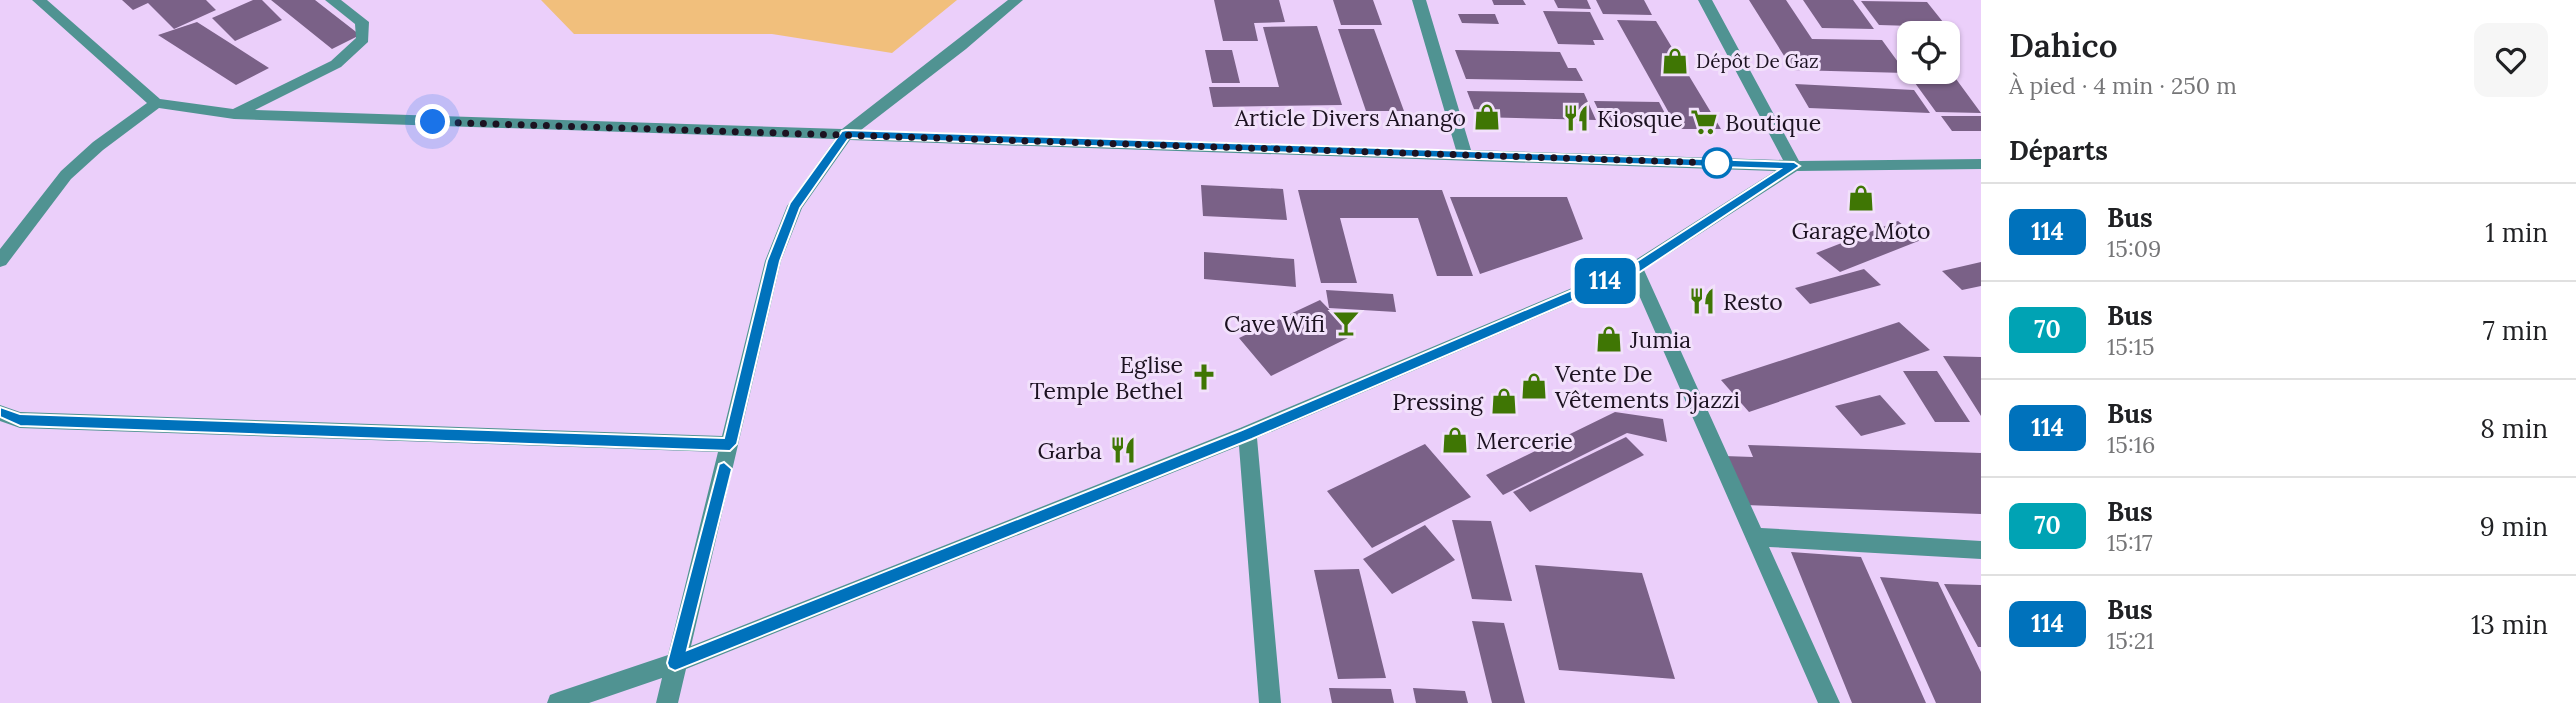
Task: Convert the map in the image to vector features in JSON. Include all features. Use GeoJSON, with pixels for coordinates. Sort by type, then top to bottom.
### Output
{"type":"FeatureCollection","features":[{"type":"Feature","properties":{"kind":"street"},"geometry":{"type":"LineString","coordinates":[[39,0],[156,103],[234,114],[1794,166],[1981,164]]}},
{"type":"Feature","properties":{"kind":"street"},"geometry":{"type":"LineString","coordinates":[[234,114],[336,64],[363,39],[362,22],[332,0]]}},
{"type":"Feature","properties":{"kind":"street"},"geometry":{"type":"LineString","coordinates":[[667,703],[773,261],[794,206],[846,134],[1016,0]]}},
{"type":"Feature","properties":{"kind":"street"},"geometry":{"type":"LineString","coordinates":[[1419,0],[1465,154]]}},
{"type":"Feature","properties":{"kind":"street"},"geometry":{"type":"LineString","coordinates":[[1705,0],[1794,166]]}},
{"type":"Feature","properties":{"kind":"street"},"geometry":{"type":"LineString","coordinates":[[0,261],[66,175],[98,146],[156,103]]}},
{"type":"Feature","properties":{"kind":"street"},"geometry":{"type":"LineString","coordinates":[[558,703],[675,663],[1247,434],[1635,268],[1794,166]]}},
{"type":"Feature","properties":{"kind":"street"},"geometry":{"type":"LineString","coordinates":[[1635,268],[1829,703]]}},
{"type":"Feature","properties":{"kind":"street"},"geometry":{"type":"LineString","coordinates":[[0,413],[20,420],[730,444]]}},
{"type":"Feature","properties":{"kind":"street"},"geometry":{"type":"LineString","coordinates":[[1247,434],[1270,703]]}},
{"type":"Feature","properties":{"kind":"street"},"geometry":{"type":"LineString","coordinates":[[1755,537],[1981,550]]}},
{"type":"Feature","properties":{"kind":"shaded area"},"geometry":{"type":"Polygon","coordinates":[[[541,0],[957,0],[892,53],[772,34],[574,34],[541,0]]]}},
{"type":"Feature","properties":{"kind":"building"},"geometry":{"type":"Polygon","coordinates":[[[122,0],[206,0],[216,10],[174,29],[148,3],[133,10],[122,0]]]}},
{"type":"Feature","properties":{"kind":"building"},"geometry":{"type":"Polygon","coordinates":[[[253,0],[262,0],[282,20],[235,41],[212,18],[253,0]]]}},
{"type":"Feature","properties":{"kind":"building"},"geometry":{"type":"Polygon","coordinates":[[[271,0],[315,0],[360,35],[332,49],[271,0]]]}},
{"type":"Feature","properties":{"kind":"building"},"geometry":{"type":"Polygon","coordinates":[[[1214,0],[1279,0],[1285,22],[1254,23],[1258,41],[1223,41],[1214,0]]]}},
{"type":"Feature","properties":{"kind":"building"},"geometry":{"type":"Polygon","coordinates":[[[1333,0],[1373,0],[1382,25],[1341,25],[1333,0]]]}},
{"type":"Feature","properties":{"kind":"building"},"geometry":{"type":"Polygon","coordinates":[[[1492,0],[1523,0],[1526,5],[1494,5],[1492,0]]]}},
{"type":"Feature","properties":{"kind":"building"},"geometry":{"type":"Polygon","coordinates":[[[1554,0],[1587,0],[1591,9],[1558,8],[1554,0]]]}},
{"type":"Feature","properties":{"kind":"building"},"geometry":{"type":"Polygon","coordinates":[[[1596,0],[1644,0],[1652,15],[1603,14],[1596,0]]]}},
{"type":"Feature","properties":{"kind":"building"},"geometry":{"type":"Polygon","coordinates":[[[1749,0],[1786,0],[1812,39],[1882,40],[1897,61],[1897,73],[1793,70],[1749,0]]]}},
{"type":"Feature","properties":{"kind":"building"},"geometry":{"type":"Polygon","coordinates":[[[1803,0],[1853,0],[1874,29],[1822,28],[1803,0]]]}},
{"type":"Feature","properties":{"kind":"building"},"geometry":{"type":"Polygon","coordinates":[[[1861,1],[1927,2],[1942,21],[1897,21],[1897,26],[1879,25],[1861,1]]]}},
{"type":"Feature","properties":{"kind":"building"},"geometry":{"type":"Polygon","coordinates":[[[1543,11],[1590,12],[1604,40],[1593,40],[1595,45],[1558,44],[1543,11]]]}},
{"type":"Feature","properties":{"kind":"building"},"geometry":{"type":"Polygon","coordinates":[[[1458,14],[1495,14],[1499,24],[1462,23],[1458,14]]]}},
{"type":"Feature","properties":{"kind":"building"},"geometry":{"type":"Polygon","coordinates":[[[1617,20],[1656,21],[1721,129],[1678,129],[1617,20]]]}},
{"type":"Feature","properties":{"kind":"building"},"geometry":{"type":"Polygon","coordinates":[[[197,22],[269,68],[236,85],[158,35],[197,22]]]}},
{"type":"Feature","properties":{"kind":"building"},"geometry":{"type":"Polygon","coordinates":[[[1317,26],[1342,105],[1213,107],[1209,87],[1279,87],[1263,27],[1317,26]]]}},
{"type":"Feature","properties":{"kind":"building"},"geometry":{"type":"Polygon","coordinates":[[[1338,29],[1374,29],[1404,111],[1366,111],[1338,29]]]}},
{"type":"Feature","properties":{"kind":"building"},"geometry":{"type":"Polygon","coordinates":[[[1205,50],[1232,50],[1240,83],[1212,83],[1205,50]]]}},
{"type":"Feature","properties":{"kind":"building"},"geometry":{"type":"Polygon","coordinates":[[[1455,50],[1560,52],[1568,68],[1576,68],[1583,81],[1466,79],[1455,50]]]}},
{"type":"Feature","properties":{"kind":"building"},"geometry":{"type":"Polygon","coordinates":[[[1795,84],[1914,90],[1930,113],[1809,108],[1795,84]]]}},
{"type":"Feature","properties":{"kind":"building"},"geometry":{"type":"Polygon","coordinates":[[[1916,84],[1960,84],[1981,113],[1936,112],[1916,84]]]}},
{"type":"Feature","properties":{"kind":"building"},"geometry":{"type":"Polygon","coordinates":[[[1467,91],[1584,93],[1596,120],[1477,117],[1467,91]]]}},
{"type":"Feature","properties":{"kind":"building"},"geometry":{"type":"Polygon","coordinates":[[[1594,101],[1659,102],[1671,125],[1605,124],[1594,101]]]}},
{"type":"Feature","properties":{"kind":"building"},"geometry":{"type":"Polygon","coordinates":[[[1941,116],[1981,116],[1981,131],[1952,131],[1941,116]]]}},
{"type":"Feature","properties":{"kind":"building"},"geometry":{"type":"Polygon","coordinates":[[[1201,185],[1283,189],[1287,220],[1203,216],[1201,185]]]}},
{"type":"Feature","properties":{"kind":"building"},"geometry":{"type":"Polygon","coordinates":[[[1298,190],[1442,190],[1473,276],[1437,276],[1418,218],[1340,218],[1357,283],[1321,283],[1298,190]]]}},
{"type":"Feature","properties":{"kind":"building"},"geometry":{"type":"Polygon","coordinates":[[[1450,197],[1567,197],[1583,239],[1480,274],[1450,197]]]}},
{"type":"Feature","properties":{"kind":"building"},"geometry":{"type":"Polygon","coordinates":[[[1898,221],[1921,240],[1840,272],[1816,253],[1898,221]]]}},
{"type":"Feature","properties":{"kind":"building"},"geometry":{"type":"Polygon","coordinates":[[[1204,252],[1294,259],[1296,287],[1204,279],[1204,252]]]}},
{"type":"Feature","properties":{"kind":"building"},"geometry":{"type":"Polygon","coordinates":[[[1981,262],[1981,286],[1962,290],[1942,271],[1981,262]]]}},
{"type":"Feature","properties":{"kind":"building"},"geometry":{"type":"Polygon","coordinates":[[[1864,269],[1881,285],[1810,304],[1795,288],[1864,269]]]}},
{"type":"Feature","properties":{"kind":"building"},"geometry":{"type":"Polygon","coordinates":[[[1326,290],[1393,294],[1396,312],[1329,308],[1326,290]]]}},
{"type":"Feature","properties":{"kind":"building"},"geometry":{"type":"Polygon","coordinates":[[[1320,300],[1354,335],[1271,376],[1239,338],[1320,300]]]}},
{"type":"Feature","properties":{"kind":"building"},"geometry":{"type":"Polygon","coordinates":[[[1899,322],[1930,350],[1749,412],[1721,380],[1899,322]]]}},
{"type":"Feature","properties":{"kind":"building"},"geometry":{"type":"Polygon","coordinates":[[[1943,356],[1981,357],[1981,416],[1943,356]]]}},
{"type":"Feature","properties":{"kind":"building"},"geometry":{"type":"Polygon","coordinates":[[[1903,371],[1937,371],[1970,422],[1935,422],[1903,371]]]}},
{"type":"Feature","properties":{"kind":"building"},"geometry":{"type":"Polygon","coordinates":[[[1880,395],[1906,424],[1861,436],[1835,406],[1880,395]]]}},
{"type":"Feature","properties":{"kind":"building"},"geometry":{"type":"Polygon","coordinates":[[[1615,412],[1663,419],[1667,442],[1627,433],[1503,495],[1486,475],[1615,412]]]}},
{"type":"Feature","properties":{"kind":"building"},"geometry":{"type":"Polygon","coordinates":[[[1626,437],[1644,455],[1530,512],[1513,492],[1626,437]]]}},
{"type":"Feature","properties":{"kind":"building"},"geometry":{"type":"Polygon","coordinates":[[[1425,444],[1471,497],[1372,548],[1327,491],[1425,444]]]}},
{"type":"Feature","properties":{"kind":"building"},"geometry":{"type":"Polygon","coordinates":[[[1748,445],[1981,453],[1981,514],[1745,505],[1724,456],[1753,457],[1748,445]]]}},
{"type":"Feature","properties":{"kind":"building"},"geometry":{"type":"Polygon","coordinates":[[[1452,520],[1491,521],[1512,601],[1472,599],[1452,520]]]}},
{"type":"Feature","properties":{"kind":"building"},"geometry":{"type":"Polygon","coordinates":[[[1425,525],[1455,560],[1392,594],[1363,559],[1425,525]]]}},
{"type":"Feature","properties":{"kind":"building"},"geometry":{"type":"Polygon","coordinates":[[[1791,552],[1861,557],[1926,703],[1852,703],[1791,552]]]}},
{"type":"Feature","properties":{"kind":"building"},"geometry":{"type":"Polygon","coordinates":[[[1535,565],[1642,573],[1675,679],[1559,670],[1535,565]]]}},
{"type":"Feature","properties":{"kind":"building"},"geometry":{"type":"Polygon","coordinates":[[[1359,569],[1386,678],[1338,679],[1314,570],[1359,569]]]}},
{"type":"Feature","properties":{"kind":"building"},"geometry":{"type":"Polygon","coordinates":[[[1880,577],[1938,582],[1981,672],[1981,703],[1936,703],[1880,577]]]}},
{"type":"Feature","properties":{"kind":"building"},"geometry":{"type":"Polygon","coordinates":[[[1944,584],[1981,585],[1981,647],[1978,647],[1944,584]]]}},
{"type":"Feature","properties":{"kind":"building"},"geometry":{"type":"Polygon","coordinates":[[[1472,621],[1504,623],[1525,703],[1492,703],[1472,621]]]}},
{"type":"Feature","properties":{"kind":"building"},"geometry":{"type":"Polygon","coordinates":[[[1329,688],[1391,689],[1394,703],[1332,703],[1329,688]]]}},
{"type":"Feature","properties":{"kind":"building"},"geometry":{"type":"Polygon","coordinates":[[[1413,688],[1465,691],[1468,703],[1416,703],[1413,688]]]}},
{"type":"Feature","properties":{"kind":"bus line","name":"114"},"geometry":{"type":"LineString","coordinates":[[0,413],[20,420],[730,444],[773,261],[794,206],[846,134],[1794,166],[1635,268],[1247,434],[675,663],[724,469]]}},
{"type":"Feature","properties":{"kind":"place","name":"Dépôt De Gaz"},"geometry":{"type":"Point","coordinates":[1675,61]}},
{"type":"Feature","properties":{"kind":"place","name":"Article Divers Anango"},"geometry":{"type":"Point","coordinates":[1487,117]}},
{"type":"Feature","properties":{"kind":"place","name":"Kiosque"},"geometry":{"type":"Point","coordinates":[1576,118]}},
{"type":"Feature","properties":{"kind":"place","name":"Boutique"},"geometry":{"type":"Point","coordinates":[1704,122]}},
{"type":"Feature","properties":{"kind":"place","name":"Garage Moto"},"geometry":{"type":"Point","coordinates":[1861,198]}},
{"type":"Feature","properties":{"kind":"place","name":"Resto"},"geometry":{"type":"Point","coordinates":[1702,301]}},
{"type":"Feature","properties":{"kind":"place","name":"Cave Wifi"},"geometry":{"type":"Point","coordinates":[1346,323]}},
{"type":"Feature","properties":{"kind":"place","name":"Jumia"},"geometry":{"type":"Point","coordinates":[1609,339]}},
{"type":"Feature","properties":{"kind":"place","name":"Eglise Temple Bethel"},"geometry":{"type":"Point","coordinates":[1204,377]}},
{"type":"Feature","properties":{"kind":"place","name":"Vente De Vêtements Djazzi"},"geometry":{"type":"Point","coordinates":[1534,386]}},
{"type":"Feature","properties":{"kind":"place","name":"Pressing"},"geometry":{"type":"Point","coordinates":[1504,401]}},
{"type":"Feature","properties":{"kind":"place","name":"Mercerie"},"geometry":{"type":"Point","coordinates":[1455,440]}},
{"type":"Feature","properties":{"kind":"place","name":"Garba"},"geometry":{"type":"Point","coordinates":[1123,450]}},
{"type":"Feature","properties":{"kind":"route"},"geometry":{"type":"LineString","coordinates":[[433,122],[1717,163]]}}]}
